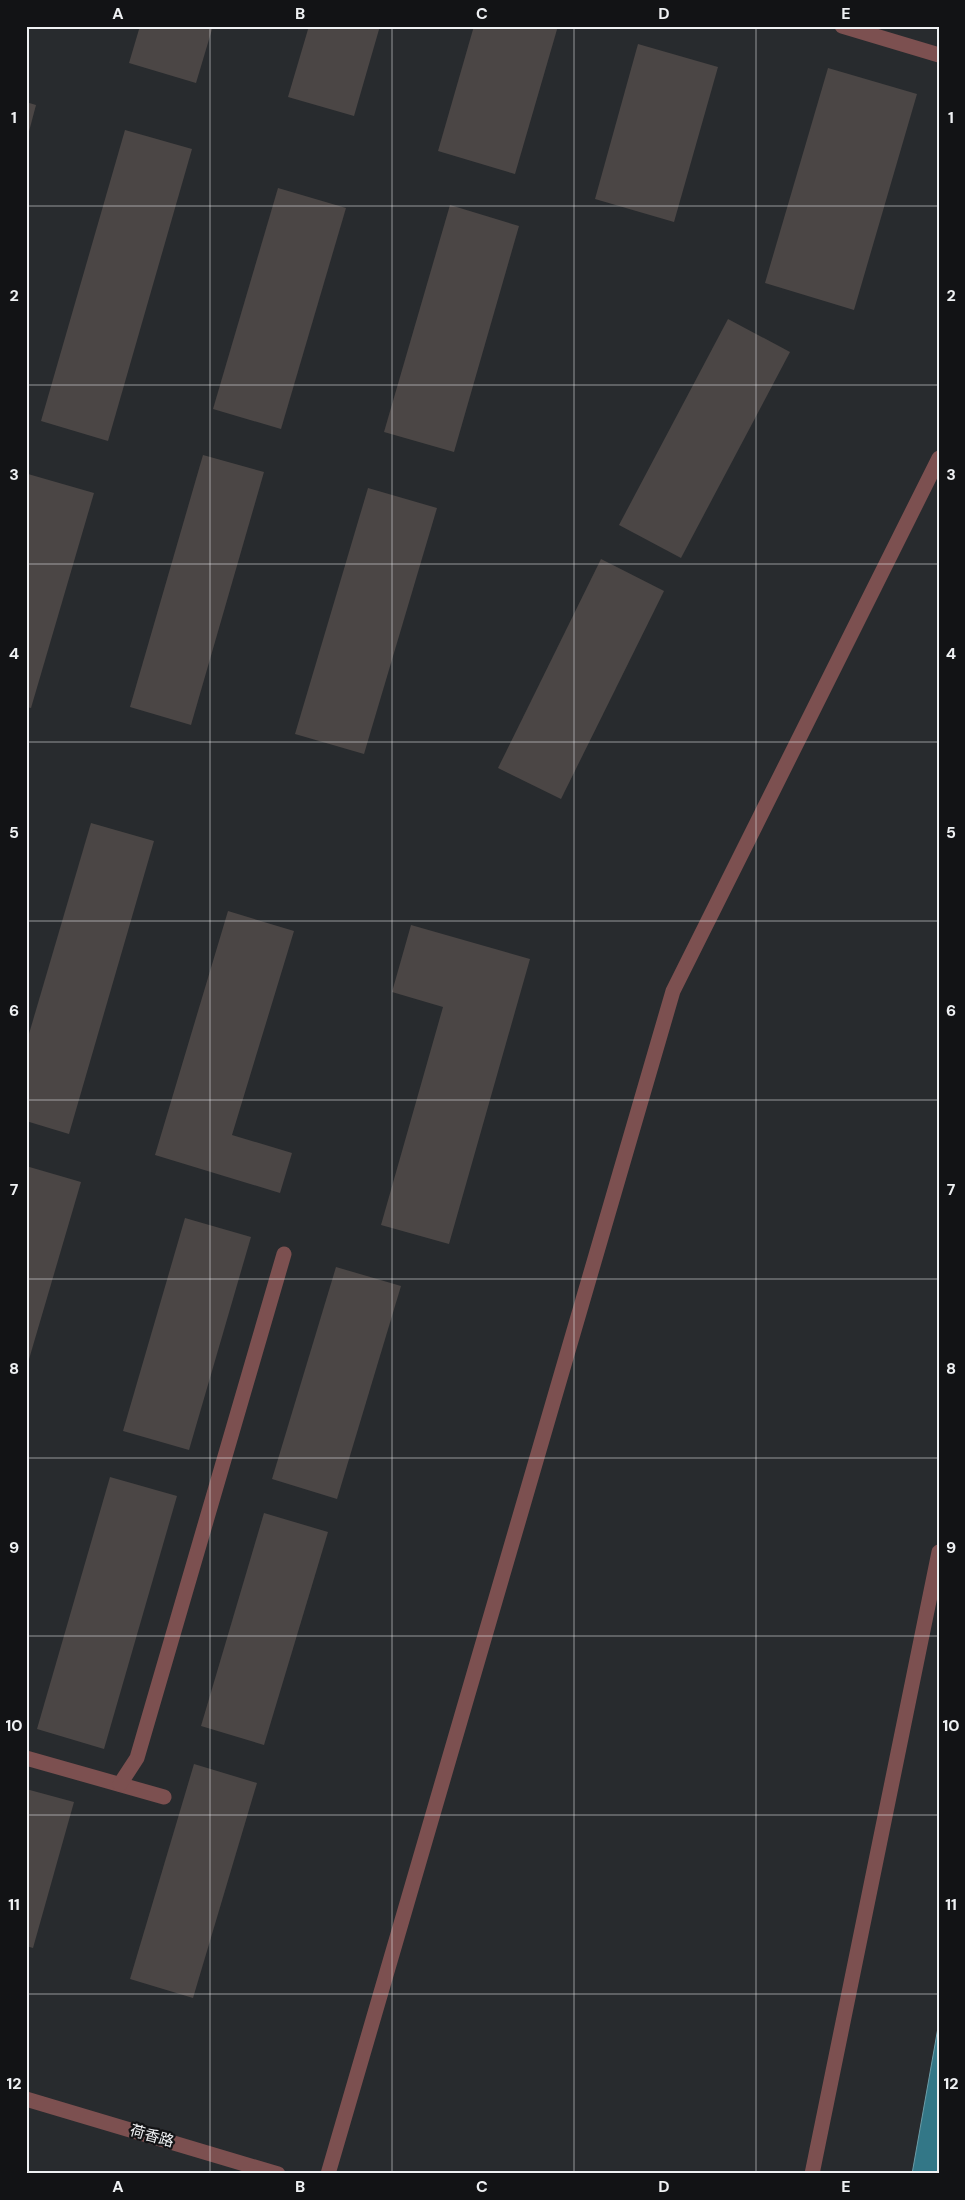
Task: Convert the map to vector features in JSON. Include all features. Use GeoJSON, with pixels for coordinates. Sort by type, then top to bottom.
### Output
{"type":"FeatureCollection","features":[{"type":"Feature","properties":{"kind":"street"},"geometry":{"type":"LineString","coordinates":[[842,26],[939,55]]}},
{"type":"Feature","properties":{"kind":"street"},"geometry":{"type":"LineString","coordinates":[[328,2174],[673,991],[939,458]]}},
{"type":"Feature","properties":{"kind":"street"},"geometry":{"type":"LineString","coordinates":[[120,1784],[136,1758],[284,1254]]}},
{"type":"Feature","properties":{"kind":"street"},"geometry":{"type":"LineString","coordinates":[[812,2174],[939,1552]]}},
{"type":"Feature","properties":{"kind":"street"},"geometry":{"type":"LineString","coordinates":[[26,1758],[164,1797]]}},
{"type":"Feature","properties":{"kind":"street","name":"荷香路"},"geometry":{"type":"LineString","coordinates":[[26,2099],[278,2174]]}},
{"type":"Feature","properties":{"kind":"water"},"geometry":{"type":"Polygon","coordinates":[[[939,2022],[939,2174],[912,2174],[939,2022]]]}},
{"type":"Feature","properties":{"kind":"building"},"geometry":{"type":"Polygon","coordinates":[[[140,26],[213,26],[196,83],[129,63],[140,26]]]}},
{"type":"Feature","properties":{"kind":"building"},"geometry":{"type":"Polygon","coordinates":[[[309,26],[380,26],[354,116],[288,97],[309,26]]]}},
{"type":"Feature","properties":{"kind":"building"},"geometry":{"type":"Polygon","coordinates":[[[474,26],[558,26],[515,174],[438,151],[474,26]]]}},
{"type":"Feature","properties":{"kind":"building"},"geometry":{"type":"Polygon","coordinates":[[[638,44],[718,67],[674,222],[595,199],[638,44]]]}},
{"type":"Feature","properties":{"kind":"building"},"geometry":{"type":"Polygon","coordinates":[[[828,68],[917,94],[854,310],[765,283],[828,68]]]}},
{"type":"Feature","properties":{"kind":"building"},"geometry":{"type":"Polygon","coordinates":[[[26,102],[36,105],[27,139],[26,139],[26,102]]]}},
{"type":"Feature","properties":{"kind":"building"},"geometry":{"type":"Polygon","coordinates":[[[125,130],[192,149],[108,441],[41,421],[125,130]]]}},
{"type":"Feature","properties":{"kind":"building"},"geometry":{"type":"Polygon","coordinates":[[[278,188],[346,208],[281,429],[213,409],[278,188]]]}},
{"type":"Feature","properties":{"kind":"building"},"geometry":{"type":"Polygon","coordinates":[[[450,205],[519,226],[454,452],[384,432],[450,205]]]}},
{"type":"Feature","properties":{"kind":"building"},"geometry":{"type":"Polygon","coordinates":[[[728,319],[790,352],[681,558],[619,525],[728,319]]]}},
{"type":"Feature","properties":{"kind":"building"},"geometry":{"type":"Polygon","coordinates":[[[203,455],[264,472],[191,725],[130,707],[203,455]]]}},
{"type":"Feature","properties":{"kind":"building"},"geometry":{"type":"Polygon","coordinates":[[[28,474],[94,493],[31,708],[26,707],[26,481],[28,474]]]}},
{"type":"Feature","properties":{"kind":"building"},"geometry":{"type":"Polygon","coordinates":[[[368,488],[437,508],[364,754],[295,734],[368,488]]]}},
{"type":"Feature","properties":{"kind":"building"},"geometry":{"type":"Polygon","coordinates":[[[601,559],[664,591],[561,799],[498,768],[601,559]]]}},
{"type":"Feature","properties":{"kind":"building"},"geometry":{"type":"Polygon","coordinates":[[[91,823],[154,841],[69,1134],[26,1121],[26,1044],[91,823]]]}},
{"type":"Feature","properties":{"kind":"building"},"geometry":{"type":"Polygon","coordinates":[[[228,911],[294,931],[232,1135],[292,1153],[280,1193],[155,1155],[228,911]]]}},
{"type":"Feature","properties":{"kind":"building"},"geometry":{"type":"Polygon","coordinates":[[[411,925],[530,959],[449,1244],[381,1225],[443,1007],[392,992],[411,925]]]}},
{"type":"Feature","properties":{"kind":"building"},"geometry":{"type":"Polygon","coordinates":[[[26,1166],[81,1182],[27,1366],[26,1366],[26,1166]]]}},
{"type":"Feature","properties":{"kind":"building"},"geometry":{"type":"Polygon","coordinates":[[[185,1218],[251,1237],[189,1450],[123,1431],[185,1218]]]}},
{"type":"Feature","properties":{"kind":"building"},"geometry":{"type":"Polygon","coordinates":[[[336,1267],[401,1286],[337,1499],[272,1479],[336,1267]]]}},
{"type":"Feature","properties":{"kind":"building"},"geometry":{"type":"Polygon","coordinates":[[[110,1477],[177,1496],[104,1749],[37,1729],[110,1477]]]}},
{"type":"Feature","properties":{"kind":"building"},"geometry":{"type":"Polygon","coordinates":[[[264,1513],[328,1532],[264,1745],[201,1726],[264,1513]]]}},
{"type":"Feature","properties":{"kind":"building"},"geometry":{"type":"Polygon","coordinates":[[[194,1764],[257,1783],[193,1998],[130,1979],[194,1764]]]}},
{"type":"Feature","properties":{"kind":"building"},"geometry":{"type":"Polygon","coordinates":[[[26,1789],[74,1802],[33,1948],[26,1946],[26,1789]]]}}]}
